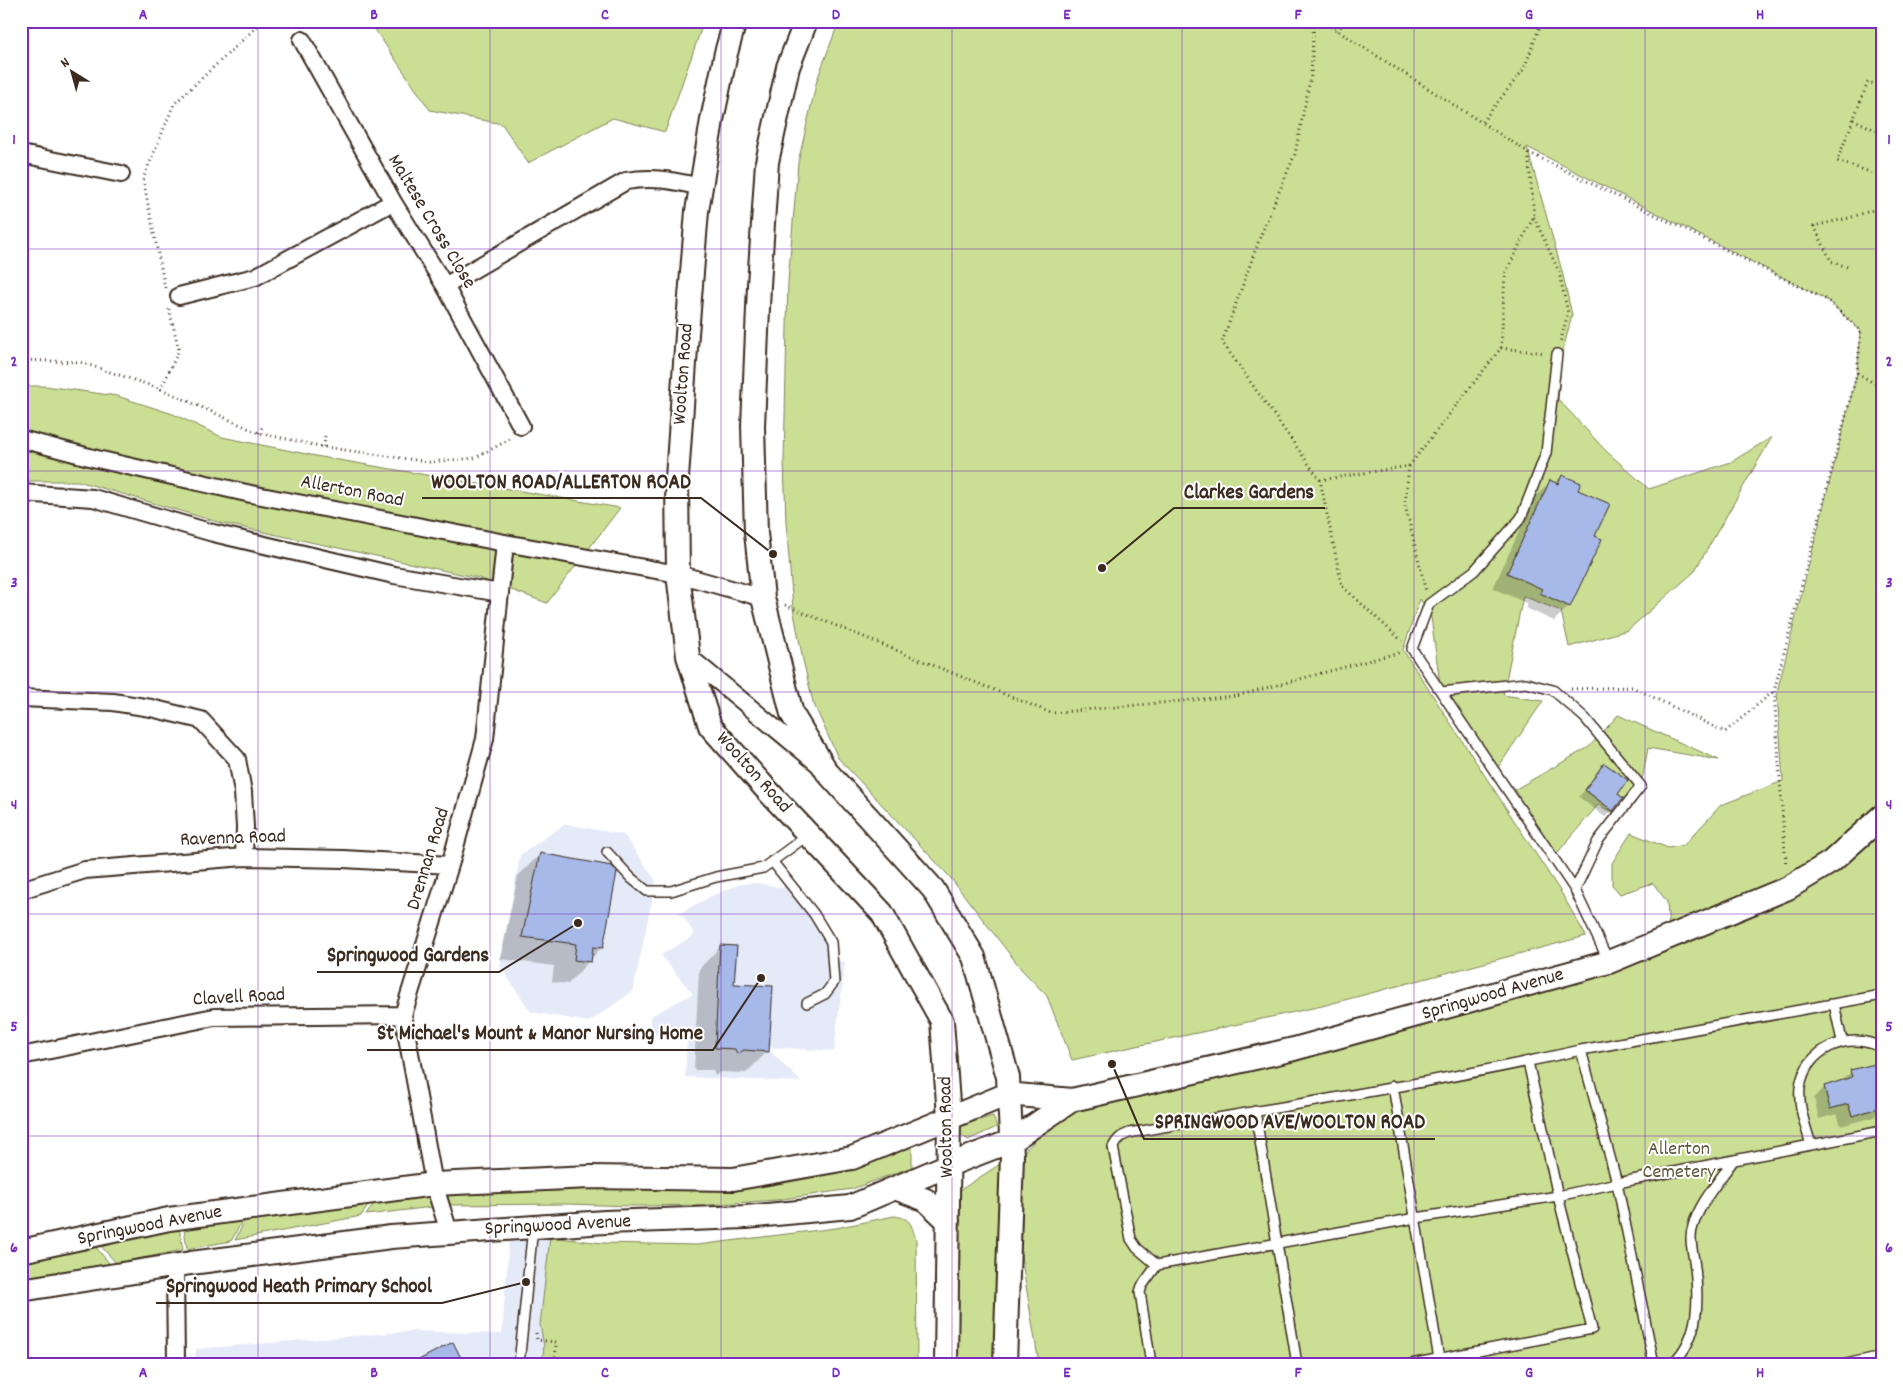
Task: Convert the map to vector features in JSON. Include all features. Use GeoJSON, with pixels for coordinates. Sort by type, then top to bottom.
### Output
{"type":"FeatureCollection","features":[{"type":"Feature","properties":{"kind":"street","name":"Woolton Road"},"geometry":{"type":"LineString","coordinates":[[735,21],[726,52],[714,110],[694,246],[677,478],[678,574],[688,656],[710,726],[808,835],[882,913],[942,1021],[949,1164],[946,1364]]}},
{"type":"Feature","properties":{"kind":"street"},"geometry":{"type":"LineString","coordinates":[[806,21],[788,67],[766,172],[752,426],[756,533],[763,598],[792,714],[827,772]]}},
{"type":"Feature","properties":{"kind":"street","name":"Maltese Cross Close"},"geometry":{"type":"LineString","coordinates":[[302,40],[393,202],[445,286],[521,426]]}},
{"type":"Feature","properties":{"kind":"street"},"geometry":{"type":"LineString","coordinates":[[21,154],[121,174]]}},
{"type":"Feature","properties":{"kind":"street"},"geometry":{"type":"LineString","coordinates":[[445,286],[626,181],[646,178],[666,179],[702,187]]}},
{"type":"Feature","properties":{"kind":"street"},"geometry":{"type":"LineString","coordinates":[[173,297],[255,277],[393,202]]}},
{"type":"Feature","properties":{"kind":"street","name":"Allerton Road"},"geometry":{"type":"LineString","coordinates":[[21,439],[97,459],[252,494],[678,574],[763,598]]}},
{"type":"Feature","properties":{"kind":"street"},"geometry":{"type":"LineString","coordinates":[[21,493],[93,498],[223,535],[394,575],[500,594]]}},
{"type":"Feature","properties":{"kind":"street","name":"Drennan Road"},"geometry":{"type":"LineString","coordinates":[[449,1232],[434,1184],[403,1015],[450,865],[486,739],[505,543]]}},
{"type":"Feature","properties":{"kind":"street"},"geometry":{"type":"LineString","coordinates":[[688,656],[827,772],[933,889],[974,957],[1008,1078],[1011,1141],[1005,1364]]}},
{"type":"Feature","properties":{"kind":"street"},"geometry":{"type":"LineString","coordinates":[[21,698],[113,702],[151,708],[201,720],[237,759],[243,792],[244,857]]}},
{"type":"Feature","properties":{"kind":"street","name":"Springwood Avenue"},"geometry":{"type":"LineString","coordinates":[[21,1251],[169,1219],[434,1184],[590,1178],[733,1178],[852,1158],[1008,1094],[1072,1100],[1294,1049],[1609,962],[1788,888],[1831,862],[1882,816]]}},
{"type":"Feature","properties":{"kind":"street","name":"Ravenna Road"},"geometry":{"type":"LineString","coordinates":[[21,890],[84,870],[244,857],[343,859],[450,865]]}},
{"type":"Feature","properties":{"kind":"street","name":"Clavell Road"},"geometry":{"type":"LineString","coordinates":[[21,1056],[214,1016],[403,1015]]}},
{"type":"Feature","properties":{"kind":"street","name":"Springwood Avenue"},"geometry":{"type":"LineString","coordinates":[[21,1290],[175,1266],[391,1237],[533,1227],[746,1217],[850,1207],[949,1164],[1011,1141],[1072,1100]]}},
{"type":"Feature","properties":{"kind":"street"},"geometry":{"type":"LineString","coordinates":[[895,1188],[926,1200],[948,1220]]}},
{"type":"Feature","properties":{"kind":"street"},"geometry":{"type":"LineString","coordinates":[[175,1266],[176,1364]]}},
{"type":"Feature","properties":{"kind":"lane"},"geometry":{"type":"LineString","coordinates":[[1557,354],[1546,453],[1521,518],[1474,571],[1429,604],[1412,649],[1575,890],[1609,962]]}},
{"type":"Feature","properties":{"kind":"lane"},"geometry":{"type":"LineString","coordinates":[[1441,692],[1526,683],[1553,690],[1585,718],[1641,786],[1598,841],[1575,890]]}},
{"type":"Feature","properties":{"kind":"lane"},"geometry":{"type":"LineString","coordinates":[[607,852],[631,878],[647,891],[671,891],[716,877],[764,868],[808,835]]}},
{"type":"Feature","properties":{"kind":"lane"},"geometry":{"type":"LineString","coordinates":[[772,861],[814,914],[831,942],[834,982],[825,994],[808,1003]]}},
{"type":"Feature","properties":{"kind":"lane"},"geometry":{"type":"LineString","coordinates":[[1157,1265],[1136,1248],[1131,1239],[1113,1147],[1116,1140],[1129,1132],[1255,1112],[1882,995]]}},
{"type":"Feature","properties":{"kind":"lane"},"geometry":{"type":"LineString","coordinates":[[1834,1004],[1842,1041]]}},
{"type":"Feature","properties":{"kind":"lane"},"geometry":{"type":"LineString","coordinates":[[1811,1145],[1800,1102],[1802,1080],[1807,1068],[1815,1058],[1828,1048],[1842,1041],[1872,1042],[1882,1048]]}},
{"type":"Feature","properties":{"kind":"lane"},"geometry":{"type":"LineString","coordinates":[[1581,1050],[1617,1183],[1654,1364]]}},
{"type":"Feature","properties":{"kind":"lane"},"geometry":{"type":"LineString","coordinates":[[1411,1364],[1592,1329],[1558,1196],[1528,1062]]}},
{"type":"Feature","properties":{"kind":"lane"},"geometry":{"type":"LineString","coordinates":[[1393,1086],[1439,1358]]}},
{"type":"Feature","properties":{"kind":"lane"},"geometry":{"type":"LineString","coordinates":[[1255,1112],[1297,1364]]}},
{"type":"Feature","properties":{"kind":"lane"},"geometry":{"type":"LineString","coordinates":[[1151,1364],[1140,1292],[1142,1286],[1157,1265],[1416,1218],[1558,1196],[1882,1131]]}},
{"type":"Feature","properties":{"kind":"lane"},"geometry":{"type":"LineString","coordinates":[[1672,1364],[1689,1342],[1696,1319],[1697,1290],[1691,1244],[1692,1226],[1700,1208],[1733,1161]]}},
{"type":"Feature","properties":{"kind":"lane"},"geometry":{"type":"LineString","coordinates":[[519,1364],[533,1227]]}},
{"type":"Feature","properties":{"kind":"lane"},"geometry":{"type":"LineString","coordinates":[[1846,1364],[1882,1356]]}},
{"type":"Feature","properties":{"kind":"path"},"geometry":{"type":"LineString","coordinates":[[161,390],[179,350],[173,297],[143,179],[174,104],[263,21]]}},
{"type":"Feature","properties":{"kind":"path"},"geometry":{"type":"LineString","coordinates":[[1314,21],[1311,75],[1295,154],[1262,232],[1222,342],[1320,480],[1342,586],[1412,649]]}},
{"type":"Feature","properties":{"kind":"path"},"geometry":{"type":"LineString","coordinates":[[1322,21],[1528,152],[1826,300],[1861,331],[1858,373],[1774,690],[1788,888]]}},
{"type":"Feature","properties":{"kind":"path"},"geometry":{"type":"LineString","coordinates":[[1337,31],[1346,21]]}},
{"type":"Feature","properties":{"kind":"path"},"geometry":{"type":"LineString","coordinates":[[1481,122],[1524,69],[1539,28],[1544,21]]}},
{"type":"Feature","properties":{"kind":"path"},"geometry":{"type":"LineString","coordinates":[[1882,86],[1868,82],[1837,161],[1882,176]]}},
{"type":"Feature","properties":{"kind":"path"},"geometry":{"type":"LineString","coordinates":[[1853,119],[1879,132]]}},
{"type":"Feature","properties":{"kind":"path"},"geometry":{"type":"LineString","coordinates":[[1501,348],[1557,354],[1568,313],[1559,272],[1534,216],[1528,152]]}},
{"type":"Feature","properties":{"kind":"path"},"geometry":{"type":"LineString","coordinates":[[1847,267],[1831,261],[1814,226],[1849,218],[1882,207]]}},
{"type":"Feature","properties":{"kind":"path"},"geometry":{"type":"LineString","coordinates":[[1429,604],[1405,505],[1409,466],[1501,348],[1504,274],[1534,216]]}},
{"type":"Feature","properties":{"kind":"path"},"geometry":{"type":"LineString","coordinates":[[21,360],[80,362],[161,390],[259,433],[324,447],[429,462],[475,458],[524,432],[521,426]]}},
{"type":"Feature","properties":{"kind":"path"},"geometry":{"type":"LineString","coordinates":[[1858,373],[1882,388]]}},
{"type":"Feature","properties":{"kind":"path"},"geometry":{"type":"LineString","coordinates":[[259,433],[262,428]]}},
{"type":"Feature","properties":{"kind":"path"},"geometry":{"type":"LineString","coordinates":[[324,447],[325,436]]}},
{"type":"Feature","properties":{"kind":"path"},"geometry":{"type":"LineString","coordinates":[[1320,480],[1409,466]]}},
{"type":"Feature","properties":{"kind":"path"},"geometry":{"type":"LineString","coordinates":[[763,598],[793,608],[1051,713],[1236,696],[1412,649]]}},
{"type":"Feature","properties":{"kind":"path"},"geometry":{"type":"LineString","coordinates":[[1553,690],[1632,687],[1724,732],[1774,690]]}},
{"type":"Feature","properties":{"kind":"shaded area"},"geometry":{"type":"Polygon","coordinates":[[[565,824],[624,835],[656,881],[633,991],[589,1022],[531,1012],[500,966],[520,855],[565,824]]]}},
{"type":"Feature","properties":{"kind":"shaded area"},"geometry":{"type":"Polygon","coordinates":[[[787,882],[820,924],[830,959],[845,962],[834,1051],[769,1047],[769,1050],[801,1082],[685,1077],[687,1037],[647,1034],[652,1015],[693,994],[661,955],[695,935],[683,916],[678,914],[712,896],[741,884],[758,883],[782,888],[787,882]]]}},
{"type":"Feature","properties":{"kind":"shaded area"},"geometry":{"type":"Polygon","coordinates":[[[550,1237],[540,1325],[544,1346],[542,1364],[194,1364],[196,1349],[415,1331],[502,1334],[509,1239],[550,1237]]]}},
{"type":"Feature","properties":{"kind":"green space"},"geometry":{"type":"Polygon","coordinates":[[[369,21],[704,21],[665,132],[613,118],[528,163],[502,124],[430,110],[369,21]]]}},
{"type":"Feature","properties":{"kind":"green space","name":"Allerton Cemetery"},"geometry":{"type":"Polygon","coordinates":[[[839,21],[1882,21],[1882,1364],[1039,1364],[1020,1250],[1022,1153],[1074,1105],[1670,946],[1667,902],[1653,883],[1620,894],[1612,885],[1612,863],[1631,833],[1668,848],[1684,845],[1721,805],[1783,781],[1777,692],[1857,373],[1861,331],[1827,300],[1527,147],[1562,271],[1572,315],[1561,358],[1558,399],[1606,451],[1649,489],[1731,462],[1772,437],[1694,572],[1628,630],[1569,647],[1561,611],[1523,596],[1503,695],[1543,701],[1495,772],[1441,692],[1431,617],[1420,599],[1403,650],[1562,894],[1586,936],[1322,1006],[1072,1060],[1047,996],[1022,970],[949,876],[838,758],[813,702],[803,660],[793,608],[786,522],[784,461],[788,282],[798,163],[817,80],[839,21]]]}},
{"type":"Feature","properties":{"kind":"green space"},"geometry":{"type":"Polygon","coordinates":[[[21,386],[45,386],[117,396],[173,414],[222,437],[321,457],[620,508],[547,603],[479,578],[221,523],[78,481],[21,481],[21,386]]]}},
{"type":"Feature","properties":{"kind":"green space"},"geometry":{"type":"Polygon","coordinates":[[[1618,715],[1719,760],[1648,748],[1641,786],[1628,802],[1618,794],[1628,780],[1604,763],[1585,790],[1618,815],[1598,805],[1553,858],[1509,793],[1589,747],[1618,715]]]}},
{"type":"Feature","properties":{"kind":"green space"},"geometry":{"type":"Polygon","coordinates":[[[993,1116],[997,1127],[968,1140],[961,1135],[960,1129],[963,1125],[993,1116]]]}},
{"type":"Feature","properties":{"kind":"green space"},"geometry":{"type":"Polygon","coordinates":[[[912,1143],[912,1167],[852,1189],[776,1200],[708,1205],[448,1205],[446,1187],[617,1185],[912,1143]]]}},
{"type":"Feature","properties":{"kind":"green space"},"geometry":{"type":"Polygon","coordinates":[[[1003,1162],[1000,1364],[954,1364],[959,1191],[1003,1162]]]}},
{"type":"Feature","properties":{"kind":"green space"},"geometry":{"type":"Polygon","coordinates":[[[427,1186],[432,1207],[366,1215],[381,1193],[427,1186]]]}},
{"type":"Feature","properties":{"kind":"green space"},"geometry":{"type":"Polygon","coordinates":[[[378,1192],[361,1216],[235,1240],[247,1216],[378,1192]]]}},
{"type":"Feature","properties":{"kind":"green space"},"geometry":{"type":"Polygon","coordinates":[[[245,1216],[231,1241],[187,1249],[184,1228],[245,1216]]]}},
{"type":"Feature","properties":{"kind":"green space"},"geometry":{"type":"Polygon","coordinates":[[[894,1216],[904,1218],[910,1223],[916,1240],[917,1364],[542,1364],[544,1346],[540,1325],[550,1237],[603,1243],[697,1245],[836,1228],[894,1216]]]}},
{"type":"Feature","properties":{"kind":"green space"},"geometry":{"type":"Polygon","coordinates":[[[179,1228],[183,1250],[116,1263],[99,1244],[179,1228]]]}},
{"type":"Feature","properties":{"kind":"green space"},"geometry":{"type":"Polygon","coordinates":[[[94,1245],[110,1264],[21,1281],[21,1259],[94,1245]]]}},
{"type":"Feature","properties":{"kind":"building"},"geometry":{"type":"Polygon","coordinates":[[[1562,475],[1581,483],[1578,490],[1610,504],[1595,536],[1602,539],[1570,607],[1540,593],[1542,589],[1507,573],[1550,480],[1558,484],[1562,475]]]}},
{"type":"Feature","properties":{"kind":"building"},"geometry":{"type":"Polygon","coordinates":[[[1604,763],[1628,780],[1618,794],[1623,798],[1613,811],[1585,790],[1604,763]]]}},
{"type":"Feature","properties":{"kind":"building"},"geometry":{"type":"Polygon","coordinates":[[[540,853],[612,866],[617,872],[603,948],[593,947],[591,962],[574,960],[576,944],[522,937],[540,853]]]}},
{"type":"Feature","properties":{"kind":"building"},"geometry":{"type":"Polygon","coordinates":[[[720,945],[737,946],[734,984],[773,986],[769,1052],[744,1050],[737,1054],[735,1049],[715,1048],[720,945]]]}},
{"type":"Feature","properties":{"kind":"building"},"geometry":{"type":"Polygon","coordinates":[[[1875,1064],[1882,1089],[1882,1107],[1852,1116],[1848,1104],[1830,1109],[1824,1086],[1852,1077],[1850,1070],[1875,1064]]]}},
{"type":"Feature","properties":{"kind":"building"},"geometry":{"type":"Polygon","coordinates":[[[453,1342],[464,1364],[411,1364],[453,1342]]]}},
{"type":"Feature","properties":{"kind":"place","name":"WOOLTON ROAD/ALLERTON ROAD"},"geometry":{"type":"Point","coordinates":[773,554]}},
{"type":"Feature","properties":{"kind":"place","name":"Clarkes Gardens"},"geometry":{"type":"Point","coordinates":[1102,568]}},
{"type":"Feature","properties":{"kind":"place","name":"Springwood Gardens"},"geometry":{"type":"Point","coordinates":[578,923]}},
{"type":"Feature","properties":{"kind":"place","name":"St Michael's Mount & Manor Nursing Home"},"geometry":{"type":"Point","coordinates":[761,978]}},
{"type":"Feature","properties":{"kind":"place","name":"SPRINGWOOD AVE/WOOLTON ROAD"},"geometry":{"type":"Point","coordinates":[1112,1064]}},
{"type":"Feature","properties":{"kind":"place","name":"Springwood Heath Primary School"},"geometry":{"type":"Point","coordinates":[526,1282]}}]}
